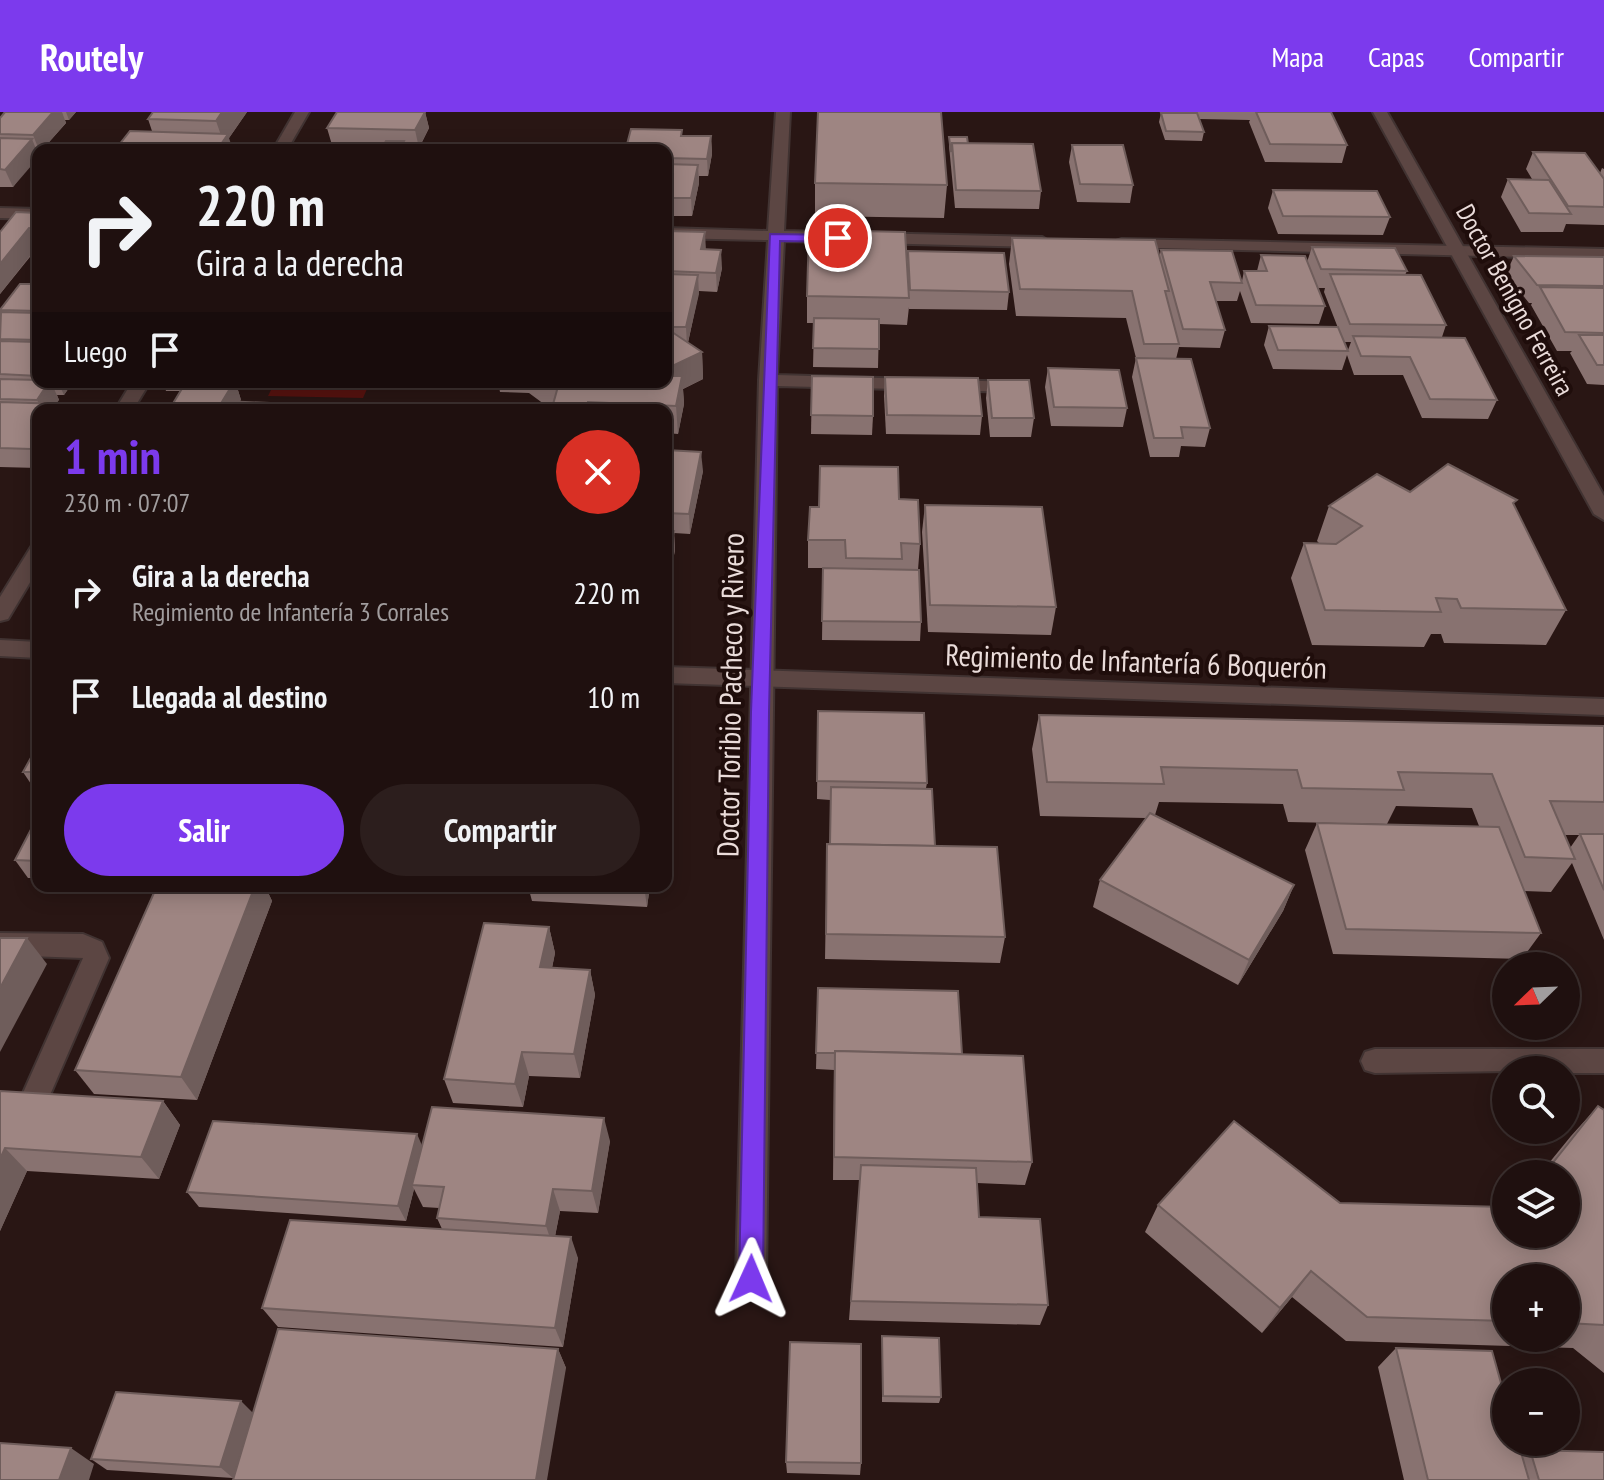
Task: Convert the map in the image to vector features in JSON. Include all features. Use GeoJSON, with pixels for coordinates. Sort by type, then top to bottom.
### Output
{"type":"FeatureCollection","features":[{"type":"Feature","properties":{"kind":"street"},"geometry":{"type":"LineString","coordinates":[[283,144],[302,112]]}},
{"type":"Feature","properties":{"kind":"street","name":"Doctor Toribio Pacheco y Rivero"},"geometry":{"type":"LineString","coordinates":[[751,1279],[768,380],[783,112]]}},
{"type":"Feature","properties":{"kind":"street","name":"Doctor Benigno Ferreira"},"geometry":{"type":"LineString","coordinates":[[1380,112],[1604,514]]}},
{"type":"Feature","properties":{"kind":"street"},"geometry":{"type":"LineString","coordinates":[[0,213],[32,214]]}},
{"type":"Feature","properties":{"kind":"street"},"geometry":{"type":"LineString","coordinates":[[672,233],[1061,243]]}},
{"type":"Feature","properties":{"kind":"street"},"geometry":{"type":"LineString","coordinates":[[1109,244],[1604,254]]}},
{"type":"Feature","properties":{"kind":"street"},"geometry":{"type":"LineString","coordinates":[[768,380],[1017,387]]}},
{"type":"Feature","properties":{"kind":"street"},"geometry":{"type":"LineString","coordinates":[[0,614],[32,562]]}},
{"type":"Feature","properties":{"kind":"street"},"geometry":{"type":"LineString","coordinates":[[0,648],[32,650]]}},
{"type":"Feature","properties":{"kind":"street","name":"Regimiento de Infantería 6 Boquerón"},"geometry":{"type":"LineString","coordinates":[[672,675],[1604,707]]}},
{"type":"Feature","properties":{"kind":"street"},"geometry":{"type":"LineString","coordinates":[[0,944],[83,945],[93,950],[96,958],[37,1093]]}},
{"type":"Feature","properties":{"kind":"street"},"geometry":{"type":"LineString","coordinates":[[1375,1061],[1604,1061]]}},
{"type":"Feature","properties":{"kind":"shaded area"},"geometry":{"type":"Polygon","coordinates":[[[272,388],[367,388],[363,398],[268,396],[272,388]]]}},
{"type":"Feature","properties":{"kind":"building"},"geometry":{"type":"Polygon","coordinates":[[[5,112],[53,112],[33,135],[0,134],[0,118],[5,112]]]}},
{"type":"Feature","properties":{"kind":"building"},"geometry":{"type":"Polygon","coordinates":[[[153,112],[222,112],[216,121],[148,119],[153,112]]]}},
{"type":"Feature","properties":{"kind":"building"},"geometry":{"type":"Polygon","coordinates":[[[337,112],[425,112],[415,130],[327,128],[337,112]]]}},
{"type":"Feature","properties":{"kind":"building"},"geometry":{"type":"Polygon","coordinates":[[[818,112],[941,112],[947,185],[815,183],[818,112]]]}},
{"type":"Feature","properties":{"kind":"building"},"geometry":{"type":"Polygon","coordinates":[[[1256,112],[1331,112],[1347,145],[1270,144],[1256,112]]]}},
{"type":"Feature","properties":{"kind":"building"},"geometry":{"type":"Polygon","coordinates":[[[1161,113],[1197,113],[1204,132],[1166,131],[1161,113]]]}},
{"type":"Feature","properties":{"kind":"building"},"geometry":{"type":"Polygon","coordinates":[[[631,129],[682,130],[681,136],[711,136],[707,159],[672,158],[672,144],[627,144],[631,129]]]}},
{"type":"Feature","properties":{"kind":"building"},"geometry":{"type":"Polygon","coordinates":[[[130,131],[228,134],[221,144],[120,144],[130,131]]]}},
{"type":"Feature","properties":{"kind":"building"},"geometry":{"type":"Polygon","coordinates":[[[949,137],[967,137],[968,144],[952,143],[951,152],[949,137]]]}},
{"type":"Feature","properties":{"kind":"building"},"geometry":{"type":"Polygon","coordinates":[[[0,138],[32,139],[5,170],[0,169],[0,138]]]}},
{"type":"Feature","properties":{"kind":"building"},"geometry":{"type":"Polygon","coordinates":[[[386,141],[404,141],[403,144],[384,144],[386,141]]]}},
{"type":"Feature","properties":{"kind":"building"},"geometry":{"type":"Polygon","coordinates":[[[952,143],[1033,144],[1041,191],[956,190],[952,143]]]}},
{"type":"Feature","properties":{"kind":"building"},"geometry":{"type":"Polygon","coordinates":[[[1072,145],[1123,145],[1133,185],[1080,184],[1072,145]]]}},
{"type":"Feature","properties":{"kind":"building"},"geometry":{"type":"Polygon","coordinates":[[[1533,152],[1585,153],[1604,179],[1604,207],[1568,206],[1533,152]]]}},
{"type":"Feature","properties":{"kind":"building"},"geometry":{"type":"Polygon","coordinates":[[[672,164],[698,165],[691,198],[672,198],[672,164]]]}},
{"type":"Feature","properties":{"kind":"building"},"geometry":{"type":"Polygon","coordinates":[[[1508,179],[1549,180],[1571,214],[1529,213],[1508,179]]]}},
{"type":"Feature","properties":{"kind":"building"},"geometry":{"type":"Polygon","coordinates":[[[1273,190],[1377,191],[1390,217],[1283,216],[1273,190]]]}},
{"type":"Feature","properties":{"kind":"building"},"geometry":{"type":"Polygon","coordinates":[[[16,212],[32,213],[32,228],[29,228],[0,264],[0,232],[16,212]]]}},
{"type":"Feature","properties":{"kind":"building"},"geometry":{"type":"Polygon","coordinates":[[[809,230],[905,232],[909,298],[807,296],[809,230]]]}},
{"type":"Feature","properties":{"kind":"building"},"geometry":{"type":"Polygon","coordinates":[[[672,231],[705,232],[701,249],[721,250],[716,273],[672,271],[672,231]]]}},
{"type":"Feature","properties":{"kind":"building"},"geometry":{"type":"Polygon","coordinates":[[[1012,238],[1155,240],[1179,344],[1144,344],[1132,291],[1020,289],[1012,238]]]}},
{"type":"Feature","properties":{"kind":"building"},"geometry":{"type":"Polygon","coordinates":[[[1312,247],[1395,248],[1407,271],[1321,269],[1312,247]]]}},
{"type":"Feature","properties":{"kind":"building"},"geometry":{"type":"Polygon","coordinates":[[[1161,250],[1232,251],[1242,283],[1210,282],[1225,330],[1183,329],[1161,250]]]}},
{"type":"Feature","properties":{"kind":"building"},"geometry":{"type":"Polygon","coordinates":[[[908,251],[1004,253],[1009,292],[910,290],[908,251]]]}},
{"type":"Feature","properties":{"kind":"building"},"geometry":{"type":"Polygon","coordinates":[[[1261,255],[1305,256],[1325,306],[1256,305],[1244,271],[1267,271],[1261,255]]]}},
{"type":"Feature","properties":{"kind":"building"},"geometry":{"type":"Polygon","coordinates":[[[1514,256],[1604,257],[1604,286],[1537,285],[1514,256]]]}},
{"type":"Feature","properties":{"kind":"building"},"geometry":{"type":"Polygon","coordinates":[[[672,274],[698,275],[686,327],[672,327],[672,274]]]}},
{"type":"Feature","properties":{"kind":"building"},"geometry":{"type":"Polygon","coordinates":[[[1330,274],[1421,275],[1446,325],[1350,324],[1330,274]]]}},
{"type":"Feature","properties":{"kind":"building"},"geometry":{"type":"Polygon","coordinates":[[[20,284],[32,284],[32,311],[0,310],[20,284]]]}},
{"type":"Feature","properties":{"kind":"building"},"geometry":{"type":"Polygon","coordinates":[[[1540,287],[1604,288],[1604,333],[1565,332],[1540,287]]]}},
{"type":"Feature","properties":{"kind":"building"},"geometry":{"type":"Polygon","coordinates":[[[1,312],[32,313],[32,340],[0,339],[1,312]]]}},
{"type":"Feature","properties":{"kind":"building"},"geometry":{"type":"Polygon","coordinates":[[[814,318],[879,319],[879,349],[813,348],[814,318]]]}},
{"type":"Feature","properties":{"kind":"building"},"geometry":{"type":"Polygon","coordinates":[[[1269,326],[1338,327],[1348,351],[1278,350],[1269,326]]]}},
{"type":"Feature","properties":{"kind":"building"},"geometry":{"type":"Polygon","coordinates":[[[672,332],[702,352],[672,366],[672,332]]]}},
{"type":"Feature","properties":{"kind":"building"},"geometry":{"type":"Polygon","coordinates":[[[1579,335],[1604,335],[1604,365],[1597,365],[1579,335]]]}},
{"type":"Feature","properties":{"kind":"building"},"geometry":{"type":"Polygon","coordinates":[[[1353,336],[1465,338],[1497,400],[1430,399],[1410,357],[1361,356],[1353,336]]]}},
{"type":"Feature","properties":{"kind":"building"},"geometry":{"type":"Polygon","coordinates":[[[0,341],[32,342],[32,376],[0,374],[0,341]]]}},
{"type":"Feature","properties":{"kind":"building"},"geometry":{"type":"Polygon","coordinates":[[[1136,358],[1191,359],[1210,428],[1181,427],[1183,438],[1154,438],[1136,358]]]}},
{"type":"Feature","properties":{"kind":"building"},"geometry":{"type":"Polygon","coordinates":[[[1048,368],[1119,370],[1127,408],[1054,407],[1048,368]]]}},
{"type":"Feature","properties":{"kind":"building"},"geometry":{"type":"Polygon","coordinates":[[[672,376],[682,376],[676,406],[588,402],[553,404],[557,390],[554,388],[672,388],[672,376]]]}},
{"type":"Feature","properties":{"kind":"building"},"geometry":{"type":"Polygon","coordinates":[[[812,376],[873,377],[873,416],[811,415],[812,376]]]}},
{"type":"Feature","properties":{"kind":"building"},"geometry":{"type":"Polygon","coordinates":[[[885,377],[978,378],[982,416],[887,415],[885,377]]]}},
{"type":"Feature","properties":{"kind":"building"},"geometry":{"type":"Polygon","coordinates":[[[0,379],[32,380],[32,388],[45,388],[37,400],[0,399],[0,379]]]}},
{"type":"Feature","properties":{"kind":"building"},"geometry":{"type":"Polygon","coordinates":[[[988,380],[1029,380],[1034,418],[992,418],[988,380]]]}},
{"type":"Feature","properties":{"kind":"building"},"geometry":{"type":"Polygon","coordinates":[[[182,388],[230,388],[221,404],[173,404],[182,388]]]}},
{"type":"Feature","properties":{"kind":"building"},"geometry":{"type":"Polygon","coordinates":[[[224,401],[290,404],[222,404],[224,401]]]}},
{"type":"Feature","properties":{"kind":"building"},"geometry":{"type":"Polygon","coordinates":[[[0,402],[62,404],[32,404],[31,449],[0,448],[0,402]]]}},
{"type":"Feature","properties":{"kind":"building"},"geometry":{"type":"Polygon","coordinates":[[[672,450],[701,452],[689,514],[672,513],[672,450]]]}},
{"type":"Feature","properties":{"kind":"building"},"geometry":{"type":"Polygon","coordinates":[[[1448,464],[1517,500],[1513,503],[1566,610],[1461,608],[1457,599],[1436,598],[1441,612],[1325,610],[1304,543],[1336,544],[1362,526],[1329,506],[1377,474],[1410,492],[1448,464]]]}},
{"type":"Feature","properties":{"kind":"building"},"geometry":{"type":"Polygon","coordinates":[[[820,466],[898,467],[899,499],[918,500],[920,544],[901,543],[902,559],[846,558],[845,540],[808,540],[810,507],[819,507],[820,466]]]}},
{"type":"Feature","properties":{"kind":"building"},"geometry":{"type":"Polygon","coordinates":[[[925,505],[1042,507],[1056,607],[930,605],[925,505]]]}},
{"type":"Feature","properties":{"kind":"building"},"geometry":{"type":"Polygon","coordinates":[[[823,568],[919,570],[921,622],[822,621],[823,568]]]}},
{"type":"Feature","properties":{"kind":"building"},"geometry":{"type":"Polygon","coordinates":[[[818,711],[924,713],[927,783],[817,781],[818,711]]]}},
{"type":"Feature","properties":{"kind":"building"},"geometry":{"type":"Polygon","coordinates":[[[1039,715],[1604,726],[1604,802],[1550,801],[1575,859],[1525,857],[1492,774],[1398,772],[1404,790],[1302,788],[1297,770],[1161,767],[1164,784],[1047,782],[1039,715]]]}},
{"type":"Feature","properties":{"kind":"building"},"geometry":{"type":"Polygon","coordinates":[[[32,756],[32,772],[23,772],[32,756]]]}},
{"type":"Feature","properties":{"kind":"building"},"geometry":{"type":"Polygon","coordinates":[[[831,787],[932,789],[935,846],[830,844],[831,787]]]}},
{"type":"Feature","properties":{"kind":"building"},"geometry":{"type":"Polygon","coordinates":[[[1150,813],[1294,885],[1249,960],[1100,880],[1150,813]]]}},
{"type":"Feature","properties":{"kind":"building"},"geometry":{"type":"Polygon","coordinates":[[[1317,823],[1499,827],[1541,933],[1346,929],[1317,823]]]}},
{"type":"Feature","properties":{"kind":"building"},"geometry":{"type":"Polygon","coordinates":[[[32,827],[32,861],[15,860],[32,827]]]}},
{"type":"Feature","properties":{"kind":"building"},"geometry":{"type":"Polygon","coordinates":[[[1580,834],[1604,834],[1604,890],[1580,834]]]}},
{"type":"Feature","properties":{"kind":"building"},"geometry":{"type":"Polygon","coordinates":[[[827,844],[997,847],[1005,937],[826,934],[827,844]]]}},
{"type":"Feature","properties":{"kind":"building"},"geometry":{"type":"Polygon","coordinates":[[[154,892],[253,892],[181,1077],[75,1070],[154,892]]]}},
{"type":"Feature","properties":{"kind":"building"},"geometry":{"type":"Polygon","coordinates":[[[484,923],[549,927],[540,967],[590,970],[574,1054],[522,1052],[515,1084],[444,1079],[484,923]]]}},
{"type":"Feature","properties":{"kind":"building"},"geometry":{"type":"Polygon","coordinates":[[[0,938],[27,938],[0,988],[0,938]]]}},
{"type":"Feature","properties":{"kind":"building"},"geometry":{"type":"Polygon","coordinates":[[[818,988],[958,991],[962,1054],[816,1053],[818,988]]]}},
{"type":"Feature","properties":{"kind":"building"},"geometry":{"type":"Polygon","coordinates":[[[835,1051],[1023,1056],[1032,1162],[834,1157],[835,1051]]]}},
{"type":"Feature","properties":{"kind":"building"},"geometry":{"type":"Polygon","coordinates":[[[0,1091],[163,1101],[141,1157],[5,1148],[0,1159],[0,1091]]]}},
{"type":"Feature","properties":{"kind":"building"},"geometry":{"type":"Polygon","coordinates":[[[1598,1106],[1604,1110],[1604,1325],[1580,1324],[1580,1264],[1492,1264],[1492,1321],[1367,1317],[1311,1271],[1280,1308],[1158,1205],[1234,1121],[1340,1203],[1492,1207],[1492,1248],[1580,1248],[1580,1160],[1555,1160],[1568,1144],[1580,1144],[1580,1129],[1598,1106]]]}},
{"type":"Feature","properties":{"kind":"building"},"geometry":{"type":"Polygon","coordinates":[[[432,1107],[604,1118],[592,1191],[553,1189],[546,1226],[437,1218],[444,1187],[412,1185],[432,1107]]]}},
{"type":"Feature","properties":{"kind":"building"},"geometry":{"type":"Polygon","coordinates":[[[213,1121],[417,1134],[398,1206],[187,1192],[213,1121]]]}},
{"type":"Feature","properties":{"kind":"building"},"geometry":{"type":"Polygon","coordinates":[[[861,1165],[976,1168],[979,1217],[1040,1219],[1048,1305],[851,1301],[861,1165]]]}},
{"type":"Feature","properties":{"kind":"building"},"geometry":{"type":"Polygon","coordinates":[[[290,1220],[571,1237],[555,1328],[262,1308],[290,1220]]]}},
{"type":"Feature","properties":{"kind":"building"},"geometry":{"type":"Polygon","coordinates":[[[278,1329],[558,1349],[536,1480],[233,1480],[278,1329]]]}},
{"type":"Feature","properties":{"kind":"building"},"geometry":{"type":"Polygon","coordinates":[[[882,1336],[939,1338],[941,1397],[883,1396],[882,1336]]]}},
{"type":"Feature","properties":{"kind":"building"},"geometry":{"type":"Polygon","coordinates":[[[790,1342],[861,1344],[861,1463],[786,1462],[790,1342]]]}},
{"type":"Feature","properties":{"kind":"building"},"geometry":{"type":"Polygon","coordinates":[[[1396,1348],[1492,1351],[1497,1368],[1492,1368],[1492,1456],[1522,1456],[1529,1480],[1428,1480],[1396,1348]]]}},
{"type":"Feature","properties":{"kind":"building"},"geometry":{"type":"Polygon","coordinates":[[[116,1392],[241,1401],[220,1467],[91,1459],[116,1392]]]}},
{"type":"Feature","properties":{"kind":"building"},"geometry":{"type":"Polygon","coordinates":[[[0,1443],[71,1448],[59,1480],[0,1480],[0,1443]]]}},
{"type":"Feature","properties":{"kind":"building"},"geometry":{"type":"Polygon","coordinates":[[[1580,1451],[1604,1452],[1604,1480],[1539,1480],[1532,1456],[1580,1456],[1580,1451]]]}},
{"type":"Feature","properties":{"kind":"route"},"geometry":{"type":"LineString","coordinates":[[751,1279],[760,712],[774,237],[838,238]]}}]}
